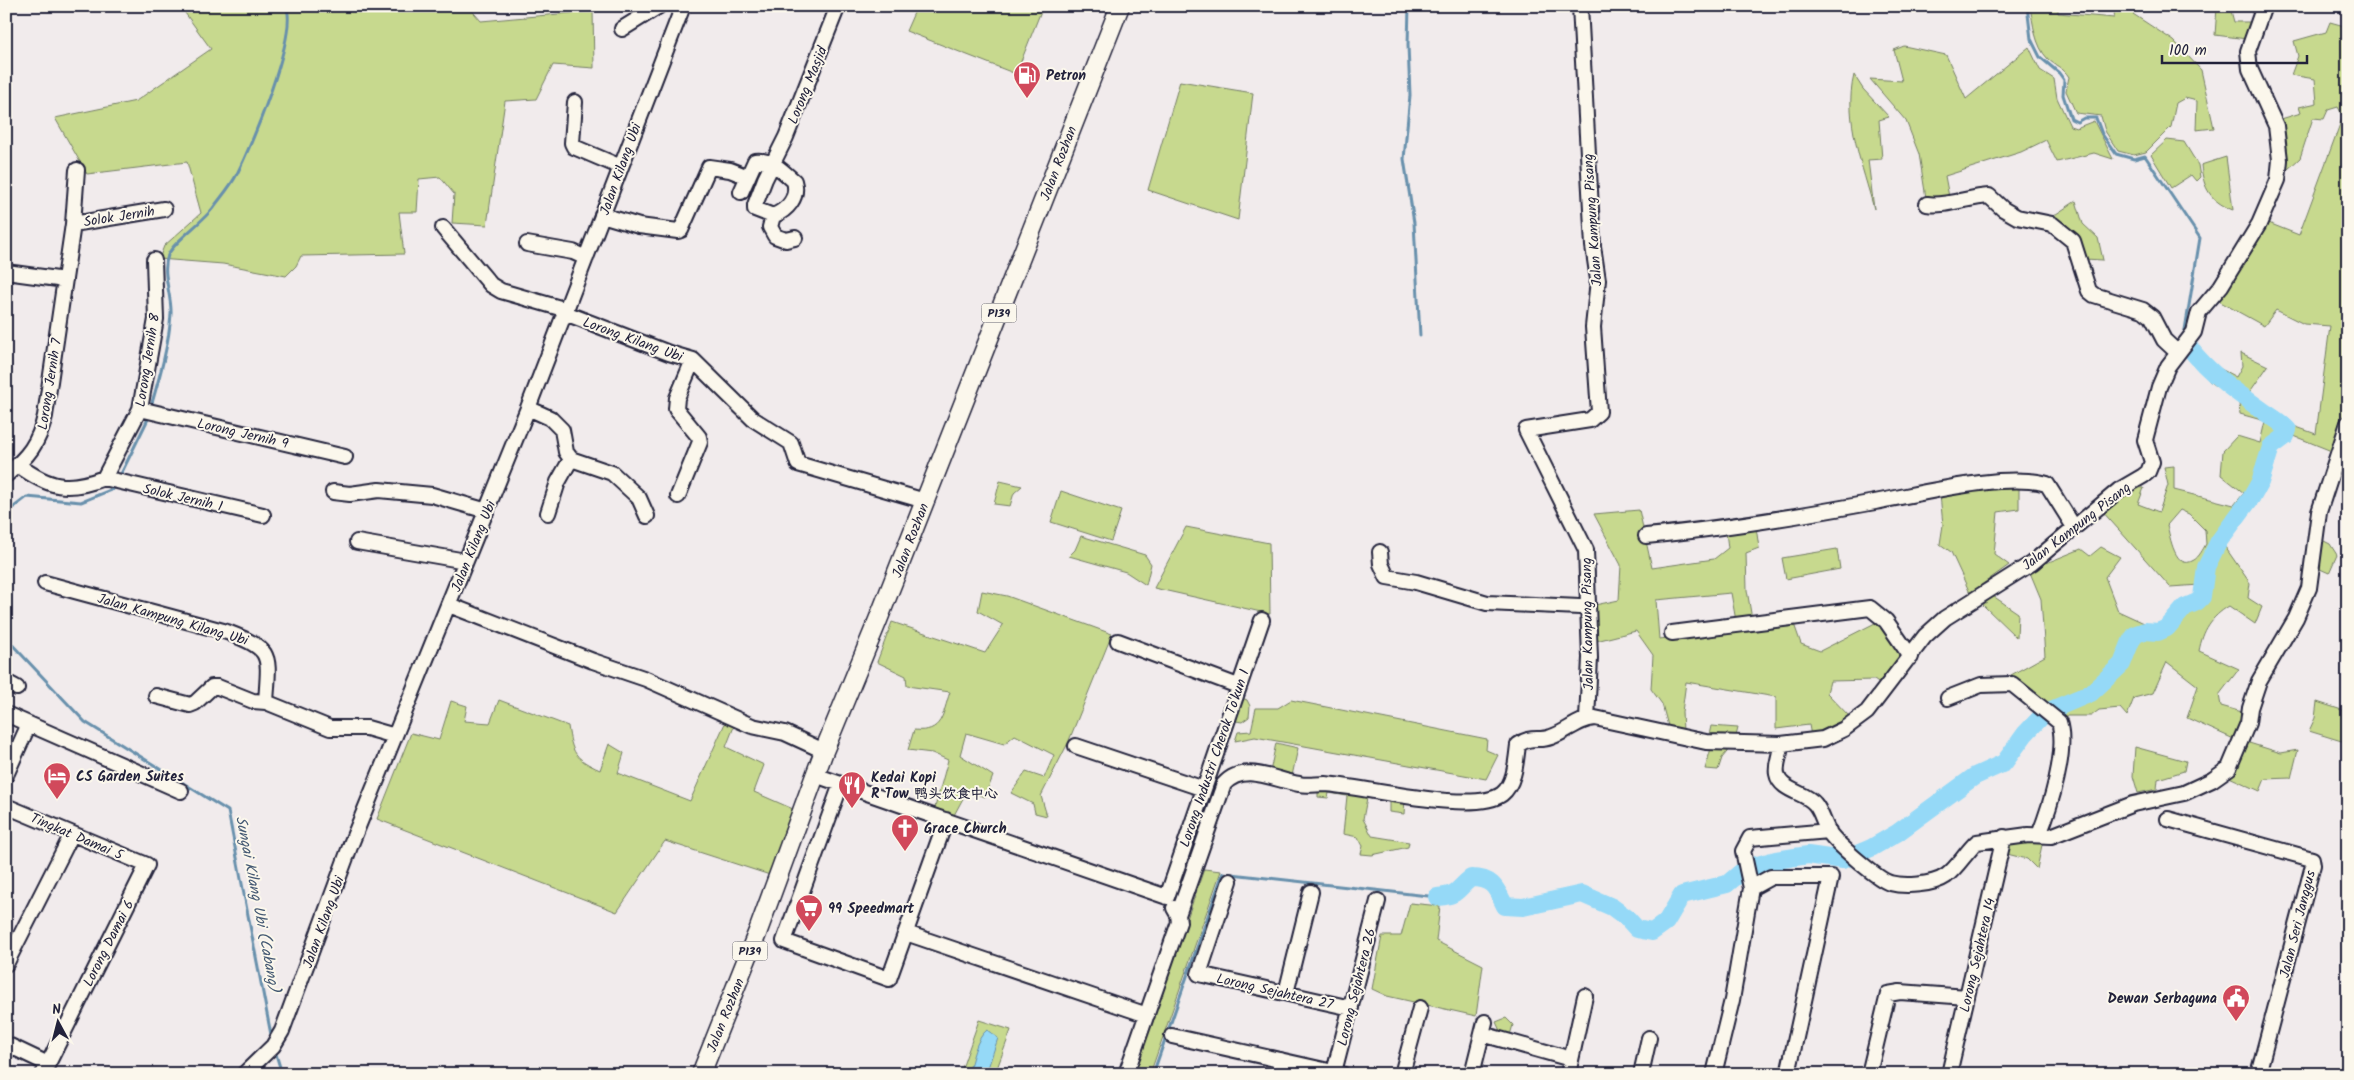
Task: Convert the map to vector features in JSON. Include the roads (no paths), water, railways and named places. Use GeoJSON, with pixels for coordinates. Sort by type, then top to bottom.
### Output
{"type":"FeatureCollection","features":[{"type":"Feature","properties":{"kind":"main road","name":"Jalan Rozhan"},"geometry":{"type":"LineString","coordinates":[[701,1074],[758,931],[824,751],[925,501],[1120,6]]}},
{"type":"Feature","properties":{"kind":"street"},"geometry":{"type":"LineString","coordinates":[[622,29],[659,6]]}},
{"type":"Feature","properties":{"kind":"street","name":"Jalan Kilang Ubi"},"geometry":{"type":"LineString","coordinates":[[244,1074],[273,1046],[282,1031],[351,844],[528,408],[621,167],[641,109],[683,6]]}},
{"type":"Feature","properties":{"kind":"street","name":"Lorong Masjid"},"geometry":{"type":"LineString","coordinates":[[773,216],[755,209],[764,179],[786,137],[838,6]]}},
{"type":"Feature","properties":{"kind":"street","name":"Jalan Kampung Pisang"},"geometry":{"type":"LineString","coordinates":[[1580,6],[1593,246],[1598,280],[1593,326],[1599,412],[1590,420],[1526,430],[1576,531],[1584,542],[1588,558],[1590,658],[1587,719],[1595,718],[1706,742],[1781,744],[1822,739],[1858,720],[1872,706],[1911,657],[1925,636],[1945,618],[2032,563],[2119,490],[2148,472],[2152,462],[2145,440],[2158,387],[2168,366],[2194,332],[2199,312],[2221,286],[2259,224],[2278,180],[2280,160],[2276,126],[2250,68],[2248,51],[2264,6]]}},
{"type":"Feature","properties":{"kind":"street"},"geometry":{"type":"LineString","coordinates":[[574,102],[572,143],[574,147],[621,167]]}},
{"type":"Feature","properties":{"kind":"street"},"geometry":{"type":"LineString","coordinates":[[741,192],[756,162],[766,160],[794,181],[795,186],[789,207],[785,211],[773,216],[770,226],[772,234],[786,240],[795,238]]}},
{"type":"Feature","properties":{"kind":"street"},"geometry":{"type":"LineString","coordinates":[[602,216],[639,226],[678,231],[681,230],[709,167],[730,170],[748,177]]}},
{"type":"Feature","properties":{"kind":"street","name":"Lorong Jernih 7"},"geometry":{"type":"LineString","coordinates":[[6,475],[35,446],[42,430],[73,224],[77,170]]}},
{"type":"Feature","properties":{"kind":"street"},"geometry":{"type":"LineString","coordinates":[[1927,204],[1936,206],[1972,197],[1989,196],[2017,217],[2052,224],[2073,241],[2089,291],[2094,295],[2143,310],[2152,318],[2164,340],[2178,353]]}},
{"type":"Feature","properties":{"kind":"street","name":"Solok Jernih"},"geometry":{"type":"LineString","coordinates":[[73,224],[164,209]]}},
{"type":"Feature","properties":{"kind":"street","name":"Lorong Kilang Ubi"},"geometry":{"type":"LineString","coordinates":[[443,228],[491,284],[501,291],[566,312],[669,353],[693,360],[753,419],[791,443],[798,464],[925,501]]}},
{"type":"Feature","properties":{"kind":"street"},"geometry":{"type":"LineString","coordinates":[[527,244],[573,252],[586,258]]}},
{"type":"Feature","properties":{"kind":"street","name":"Lorong Jernih 8"},"geometry":{"type":"LineString","coordinates":[[104,478],[140,409],[156,319],[154,260]]}},
{"type":"Feature","properties":{"kind":"street"},"geometry":{"type":"LineString","coordinates":[[6,272],[65,280]]}},
{"type":"Feature","properties":{"kind":"street"},"geometry":{"type":"LineString","coordinates":[[678,496],[700,442],[699,438],[676,409],[677,398],[693,360]]}},
{"type":"Feature","properties":{"kind":"street"},"geometry":{"type":"LineString","coordinates":[[528,408],[550,418],[562,430],[566,452],[571,459],[612,473],[639,498],[647,516]]}},
{"type":"Feature","properties":{"kind":"street","name":"Lorong Jernih 9"},"geometry":{"type":"LineString","coordinates":[[140,409],[345,457]]}},
{"type":"Feature","properties":{"kind":"street"},"geometry":{"type":"LineString","coordinates":[[1781,744],[1781,752],[1777,761],[1777,776],[1781,782],[1815,804],[1829,831],[1854,857],[1889,883],[1905,884],[1931,881],[1947,875],[1977,842],[2004,837],[2051,836],[2140,802],[2184,793],[2212,780],[2229,768],[2248,723],[2250,708],[2259,681],[2296,618],[2310,588],[2319,512],[2348,423]]}},
{"type":"Feature","properties":{"kind":"street"},"geometry":{"type":"LineString","coordinates":[[548,513],[558,482],[571,459]]}},
{"type":"Feature","properties":{"kind":"street"},"geometry":{"type":"LineString","coordinates":[[18,465],[33,476],[55,486],[70,487],[104,478]]}},
{"type":"Feature","properties":{"kind":"street","name":"Solok Jernih 1"},"geometry":{"type":"LineString","coordinates":[[104,478],[262,515]]}},
{"type":"Feature","properties":{"kind":"street"},"geometry":{"type":"LineString","coordinates":[[1646,536],[1776,520],[1972,485],[2022,480],[2047,484],[2074,527]]}},
{"type":"Feature","properties":{"kind":"street"},"geometry":{"type":"LineString","coordinates":[[333,492],[350,494],[379,490],[432,494],[487,511]]}},
{"type":"Feature","properties":{"kind":"street"},"geometry":{"type":"LineString","coordinates":[[357,542],[466,561]]}},
{"type":"Feature","properties":{"kind":"street"},"geometry":{"type":"LineString","coordinates":[[1380,552],[1380,564],[1388,577],[1416,582],[1487,603],[1588,606]]}},
{"type":"Feature","properties":{"kind":"street","name":"Jalan Kampung Kilang Ubi"},"geometry":{"type":"LineString","coordinates":[[45,583],[227,632],[254,642],[262,648],[267,660],[266,702]]}},
{"type":"Feature","properties":{"kind":"street"},"geometry":{"type":"LineString","coordinates":[[449,605],[601,664],[646,679],[752,726],[785,733],[824,751]]}},
{"type":"Feature","properties":{"kind":"street"},"geometry":{"type":"LineString","coordinates":[[1672,633],[1870,608],[1886,621],[1911,657]]}},
{"type":"Feature","properties":{"kind":"street","name":"Lorong Industri Cherok To'kun 1"},"geometry":{"type":"LineString","coordinates":[[1167,897],[1262,620]]}},
{"type":"Feature","properties":{"kind":"street"},"geometry":{"type":"LineString","coordinates":[[1118,642],[1238,686]]}},
{"type":"Feature","properties":{"kind":"street"},"geometry":{"type":"LineString","coordinates":[[1948,698],[1981,685],[2012,684],[2059,722],[2061,730],[2057,777],[2053,795],[2039,835]]}},
{"type":"Feature","properties":{"kind":"street"},"geometry":{"type":"LineString","coordinates":[[156,696],[190,705],[195,703],[212,687],[218,687],[253,701],[266,702],[330,728],[367,728],[395,736]]}},
{"type":"Feature","properties":{"kind":"street"},"geometry":{"type":"LineString","coordinates":[[6,714],[181,791]]}},
{"type":"Feature","properties":{"kind":"street"},"geometry":{"type":"LineString","coordinates":[[1178,915],[1224,784],[1231,776],[1248,772],[1300,784],[1326,784],[1463,802],[1495,798],[1503,794],[1509,783],[1517,763],[1518,745],[1526,738],[1550,738],[1587,719]]}},
{"type":"Feature","properties":{"kind":"street"},"geometry":{"type":"LineString","coordinates":[[6,774],[29,724]]}},
{"type":"Feature","properties":{"kind":"street"},"geometry":{"type":"LineString","coordinates":[[1076,746],[1204,789]]}},
{"type":"Feature","properties":{"kind":"street"},"geometry":{"type":"LineString","coordinates":[[816,775],[1167,897],[1178,915],[1179,922],[1126,1074]]}},
{"type":"Feature","properties":{"kind":"street"},"geometry":{"type":"LineString","coordinates":[[841,784],[784,941],[889,979],[946,820]]}},
{"type":"Feature","properties":{"kind":"street","name":"Tingkat Damai 5"},"geometry":{"type":"LineString","coordinates":[[6,806],[147,865]]}},
{"type":"Feature","properties":{"kind":"street","name":"Jalan Seri Janggus"},"geometry":{"type":"LineString","coordinates":[[2168,819],[2312,860],[2313,865],[2302,911],[2258,1074]]}},
{"type":"Feature","properties":{"kind":"street"},"geometry":{"type":"LineString","coordinates":[[1714,1074],[1732,1000],[1751,887],[1743,851],[1750,838],[1829,831]]}},
{"type":"Feature","properties":{"kind":"street"},"geometry":{"type":"LineString","coordinates":[[6,964],[72,834]]}},
{"type":"Feature","properties":{"kind":"street","name":"Lorong Sejahtera 14"},"geometry":{"type":"LineString","coordinates":[[1949,1074],[2004,837]]}},
{"type":"Feature","properties":{"kind":"street","name":"Lorong Damai 6"},"geometry":{"type":"LineString","coordinates":[[45,1069],[147,865]]}},
{"type":"Feature","properties":{"kind":"street"},"geometry":{"type":"LineString","coordinates":[[1751,887],[1771,877],[1831,877],[1788,1074]]}},
{"type":"Feature","properties":{"kind":"street","name":"Lorong Sejahtera 27"},"geometry":{"type":"LineString","coordinates":[[1230,881],[1199,974],[1351,1008]]}},
{"type":"Feature","properties":{"kind":"street"},"geometry":{"type":"LineString","coordinates":[[1286,993],[1311,892]]}},
{"type":"Feature","properties":{"kind":"street","name":"Lorong Sejahtera 26"},"geometry":{"type":"LineString","coordinates":[[1338,1073],[1351,1008],[1378,901]]}},
{"type":"Feature","properties":{"kind":"street"},"geometry":{"type":"LineString","coordinates":[[906,933],[1147,1015]]}},
{"type":"Feature","properties":{"kind":"street"},"geometry":{"type":"LineString","coordinates":[[1869,1074],[1888,994],[1900,992],[1967,997]]}},
{"type":"Feature","properties":{"kind":"street"},"geometry":{"type":"LineString","coordinates":[[1568,1074],[1585,996]]}},
{"type":"Feature","properties":{"kind":"street"},"geometry":{"type":"LineString","coordinates":[[1402,1074],[1420,1008]]}},
{"type":"Feature","properties":{"kind":"street"},"geometry":{"type":"LineString","coordinates":[[1472,1074],[1484,1028],[1571,1058]]}},
{"type":"Feature","properties":{"kind":"street"},"geometry":{"type":"LineString","coordinates":[[1172,1036],[1280,1067],[1338,1073]]}},
{"type":"Feature","properties":{"kind":"street"},"geometry":{"type":"LineString","coordinates":[[1641,1074],[1649,1038]]}},
{"type":"Feature","properties":{"kind":"street"},"geometry":{"type":"LineString","coordinates":[[6,1044],[45,1069]]}},
{"type":"Feature","properties":{"kind":"water"},"geometry":{"type":"Polygon","coordinates":[[[987,1030],[998,1038],[986,1074],[968,1074],[977,1044],[987,1030]]]}},
{"type":"Feature","properties":{"kind":"waterway","name":"Sungai Kilang Ubi (Cabang)"},"geometry":{"type":"LineString","coordinates":[[152,403],[164,359],[170,325],[171,307],[166,277],[168,255],[176,244],[208,213],[237,174],[262,115],[280,63],[286,40],[288,20],[286,6]]}},
{"type":"Feature","properties":{"kind":"waterway"},"geometry":{"type":"LineString","coordinates":[[1409,6],[1410,95],[1404,159],[1414,223],[1420,336]]}},
{"type":"Feature","properties":{"kind":"waterway"},"geometry":{"type":"LineString","coordinates":[[2027,6],[2031,39],[2040,57],[2059,73],[2064,80],[2063,95],[2071,119],[2077,122],[2084,118],[2096,118],[2102,134],[2116,154],[2134,159],[2145,156],[2200,238],[2184,336]]}},
{"type":"Feature","properties":{"kind":"waterway"},"geometry":{"type":"LineString","coordinates":[[2051,710],[2091,693],[2122,664],[2131,641],[2136,634],[2145,631],[2158,632],[2167,628],[2185,607],[2197,602],[2202,597],[2206,567],[2219,541],[2251,498],[2260,482],[2271,447],[2286,436],[2288,430],[2283,425],[2225,383],[2205,366],[2189,347]]}},
{"type":"Feature","properties":{"kind":"waterway","name":"Sungai Kilang Ubi (Cabang)"},"geometry":{"type":"LineString","coordinates":[[121,474],[148,419]]}},
{"type":"Feature","properties":{"kind":"waterway","name":"Sungai Kilang Ubi (Cabang)"},"geometry":{"type":"LineString","coordinates":[[6,513],[27,497],[81,502],[113,489]]}},
{"type":"Feature","properties":{"kind":"waterway","name":"Sungai Kilang Ubi (Cabang)"},"geometry":{"type":"LineString","coordinates":[[6,638],[85,722],[228,811],[272,1040]]}},
{"type":"Feature","properties":{"kind":"waterway"},"geometry":{"type":"LineString","coordinates":[[1437,897],[1454,893],[1471,878],[1478,878],[1493,885],[1505,906],[1523,907],[1582,894],[1612,907],[1627,918],[1637,929],[1652,932],[1666,922],[1682,895],[1727,884],[1740,873],[1754,866],[1808,855],[1843,860],[1871,848],[1897,833],[1975,776],[2004,763],[2025,734],[2044,714]]}},
{"type":"Feature","properties":{"kind":"waterway"},"geometry":{"type":"LineString","coordinates":[[1153,1074],[1223,873],[1437,897]]}},
{"type":"Feature","properties":{"kind":"waterway","name":"Sungai Kilang Ubi (Cabang)"},"geometry":{"type":"LineString","coordinates":[[275,1051],[282,1074]]}},
{"type":"Feature","properties":{"kind":"place","name":"Petron"},"geometry":{"type":"Point","coordinates":[1027,99]}},
{"type":"Feature","properties":{"kind":"place","name":"CS Garden Suites"},"geometry":{"type":"Point","coordinates":[57,800]}},
{"type":"Feature","properties":{"kind":"place","name":"Kedai Kopi R Tow 鸭头饮食中心"},"geometry":{"type":"Point","coordinates":[852,809]}},
{"type":"Feature","properties":{"kind":"place","name":"Grace Church"},"geometry":{"type":"Point","coordinates":[905,852]}},
{"type":"Feature","properties":{"kind":"place","name":"99 Speedmart"},"geometry":{"type":"Point","coordinates":[809,932]}},
{"type":"Feature","properties":{"kind":"place","name":"Dewan Serbaguna"},"geometry":{"type":"Point","coordinates":[2236,1022]}}]}
